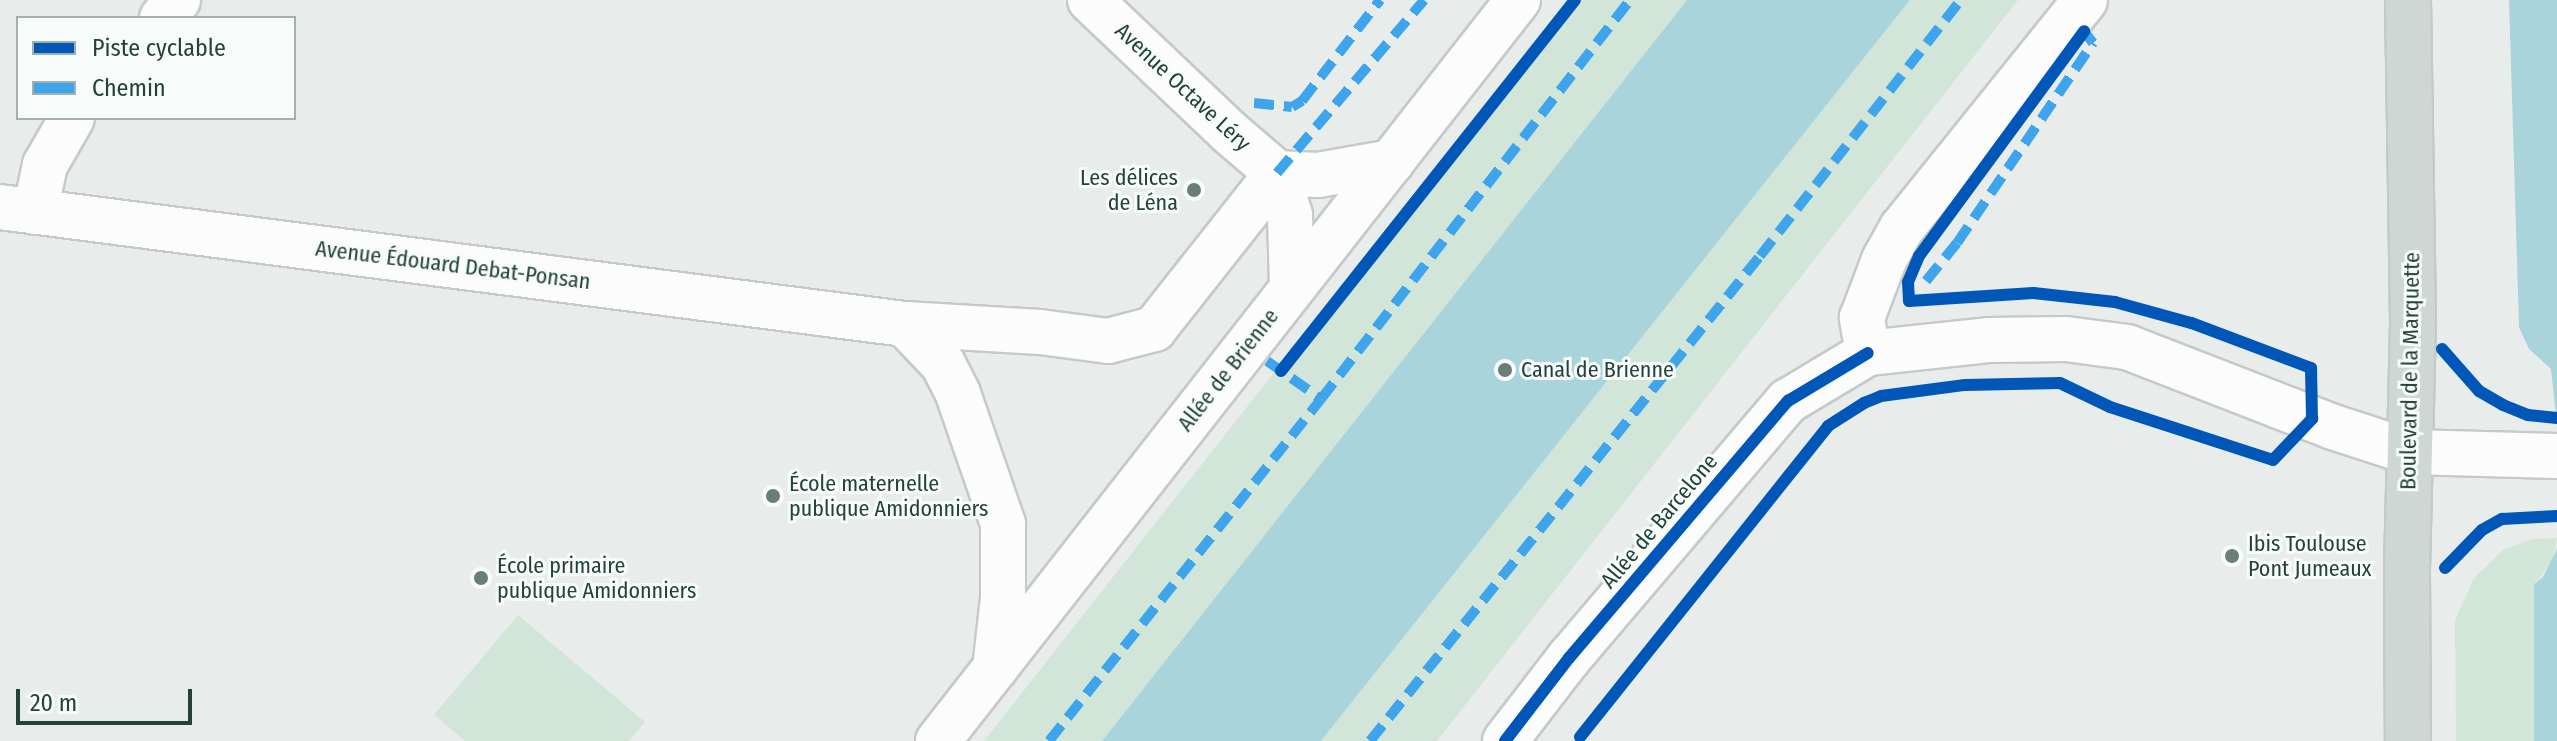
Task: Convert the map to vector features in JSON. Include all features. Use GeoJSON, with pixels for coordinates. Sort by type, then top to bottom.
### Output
{"type":"FeatureCollection","features":[{"type":"Feature","properties":{"kind":"main road","name":"Boulevard de la Marquette"},"geometry":{"type":"LineString","coordinates":[[2408,0],[2413,324],[2408,741]]}},
{"type":"Feature","properties":{"kind":"street"},"geometry":{"type":"LineString","coordinates":[[164,16],[178,0]]}},
{"type":"Feature","properties":{"kind":"street","name":"Avenue Octave Léry"},"geometry":{"type":"LineString","coordinates":[[1090,0],[1229,132],[1277,173]]}},
{"type":"Feature","properties":{"kind":"street","name":"Allée de Brienne"},"geometry":{"type":"LineString","coordinates":[[938,741],[1518,0]]}},
{"type":"Feature","properties":{"kind":"street"},"geometry":{"type":"LineString","coordinates":[[2085,0],[1902,228],[1884,260],[1862,318],[1868,353],[1990,340],[2066,339],[2127,347],[2333,427],[2410,452],[2557,456]]}},
{"type":"Feature","properties":{"kind":"street"},"geometry":{"type":"LineString","coordinates":[[18,210],[71,120]]}},
{"type":"Feature","properties":{"kind":"street"},"geometry":{"type":"LineString","coordinates":[[1292,287],[1290,215],[1277,173],[1318,175],[1392,162]]}},
{"type":"Feature","properties":{"kind":"street","name":"Avenue Édouard Debat-Ponsan"},"geometry":{"type":"LineString","coordinates":[[18,210],[905,324],[1040,332],[1108,341],[1154,329],[1277,173]]}},
{"type":"Feature","properties":{"kind":"street"},"geometry":{"type":"LineString","coordinates":[[905,324],[943,364],[958,394],[1003,524],[1003,598],[995,669]]}},
{"type":"Feature","properties":{"kind":"street","name":"Allée de Barcelone"},"geometry":{"type":"LineString","coordinates":[[1505,741],[1569,658],[1788,401],[1868,353]]}},
{"type":"Feature","properties":{"kind":"green space"},"geometry":{"type":"Polygon","coordinates":[[[1567,0],[1687,0],[1102,741],[984,741],[1567,0]]]}},
{"type":"Feature","properties":{"kind":"green space"},"geometry":{"type":"Polygon","coordinates":[[[1910,0],[2018,0],[1437,741],[1321,741],[1910,0]]]}},
{"type":"Feature","properties":{"kind":"green space"},"geometry":{"type":"Polygon","coordinates":[[[2557,538],[2553,561],[2534,584],[2534,741],[2456,741],[2455,620],[2474,578],[2503,550],[2532,539],[2557,538]]]}},
{"type":"Feature","properties":{"kind":"green space"},"geometry":{"type":"Polygon","coordinates":[[[518,615],[645,722],[629,741],[465,741],[434,715],[518,615]]]}},
{"type":"Feature","properties":{"kind":"water","name":"Canal de Brienne"},"geometry":{"type":"Polygon","coordinates":[[[1687,0],[1910,0],[1321,741],[1102,741],[1687,0]]]}},
{"type":"Feature","properties":{"kind":"water"},"geometry":{"type":"Polygon","coordinates":[[[2509,0],[2557,0],[2557,425],[2551,369],[2529,349],[2519,327],[2509,0]]]}},
{"type":"Feature","properties":{"kind":"water"},"geometry":{"type":"Polygon","coordinates":[[[2557,549],[2557,741],[2534,741],[2534,584],[2543,577],[2557,549]]]}},
{"type":"Feature","properties":{"kind":"marked path"},"geometry":{"type":"LineString","coordinates":[[1254,103],[1292,107],[1302,101],[1380,0]]}},
{"type":"Feature","properties":{"kind":"marked path"},"geometry":{"type":"LineString","coordinates":[[1277,173],[1424,0]]}},
{"type":"Feature","properties":{"kind":"marked path"},"geometry":{"type":"LineString","coordinates":[[1049,741],[1321,399],[1630,0]]}},
{"type":"Feature","properties":{"kind":"marked path"},"geometry":{"type":"LineString","coordinates":[[1370,741],[1760,256],[1961,0]]}},
{"type":"Feature","properties":{"kind":"marked path"},"geometry":{"type":"LineString","coordinates":[[1926,281],[1957,243],[2093,43],[2084,31]]}},
{"type":"Feature","properties":{"kind":"marked path"},"geometry":{"type":"LineString","coordinates":[[1267,361],[1321,399]]}},
{"type":"Feature","properties":{"kind":"cycle path"},"geometry":{"type":"LineString","coordinates":[[1281,371],[1575,0]]}},
{"type":"Feature","properties":{"kind":"cycle path"},"geometry":{"type":"LineString","coordinates":[[1580,737],[1828,426],[1864,403],[1881,396],[1965,385],[2060,383],[2110,407],[2273,460],[2312,419],[2311,368],[2191,323],[2115,302],[2033,293],[1909,301],[1908,282],[1919,256],[2084,31]]}},
{"type":"Feature","properties":{"kind":"cycle path"},"geometry":{"type":"LineString","coordinates":[[2442,349],[2479,391],[2528,415],[2557,418]]}},
{"type":"Feature","properties":{"kind":"cycle path"},"geometry":{"type":"LineString","coordinates":[[1505,741],[1569,658],[1788,401],[1868,353]]}},
{"type":"Feature","properties":{"kind":"cycle path"},"geometry":{"type":"LineString","coordinates":[[2445,568],[2482,530],[2502,519],[2557,516]]}},
{"type":"Feature","properties":{"kind":"place","name":"Les délices de Léna"},"geometry":{"type":"Point","coordinates":[1194,190]}},
{"type":"Feature","properties":{"kind":"place","name":"Canal de Brienne"},"geometry":{"type":"Point","coordinates":[1505,370]}},
{"type":"Feature","properties":{"kind":"place","name":"École maternelle publique Amidonniers"},"geometry":{"type":"Point","coordinates":[773,496]}},
{"type":"Feature","properties":{"kind":"place","name":"Ibis Toulouse Pont Jumeaux"},"geometry":{"type":"Point","coordinates":[2232,556]}},
{"type":"Feature","properties":{"kind":"place","name":"École primaire publique Amidonniers"},"geometry":{"type":"Point","coordinates":[481,578]}}]}
